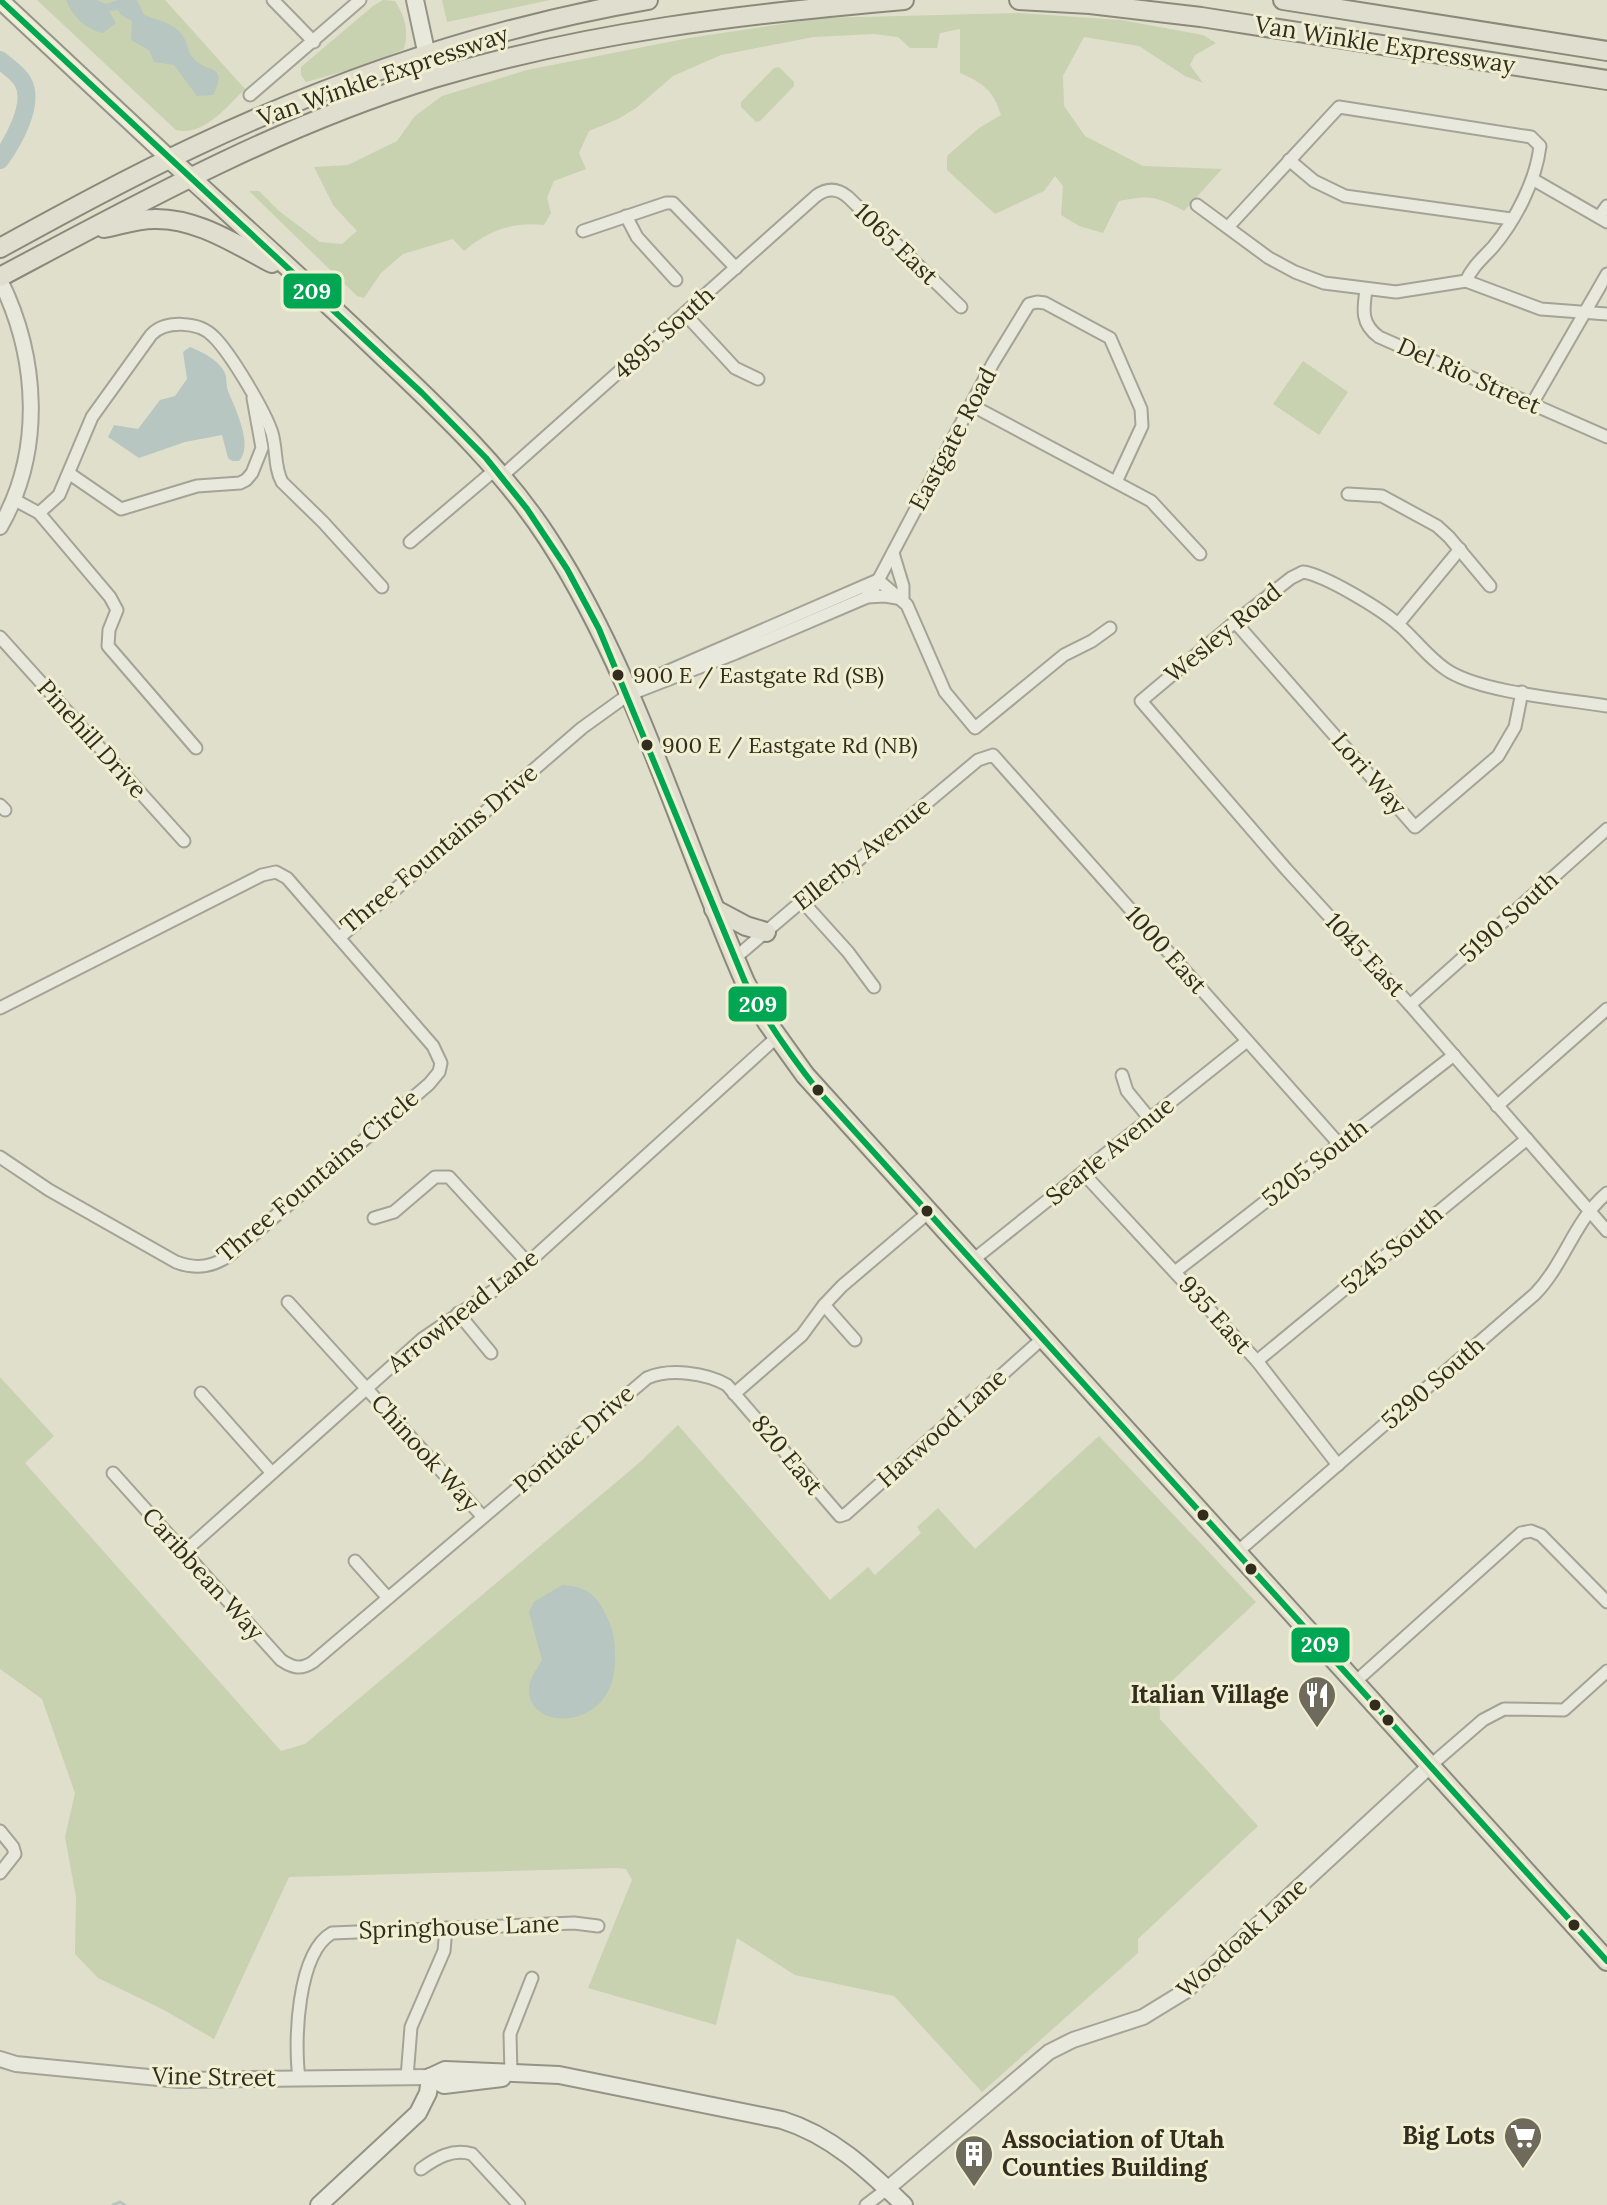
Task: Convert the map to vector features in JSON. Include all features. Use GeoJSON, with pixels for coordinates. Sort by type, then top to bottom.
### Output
{"type":"FeatureCollection","features":[{"type":"Feature","properties":{"kind":"main road"},"geometry":{"type":"LineString","coordinates":[[0,0],[422,393],[499,473],[534,518],[567,569],[599,629],[735,958],[777,1037],[820,1093],[1607,1961]]}},
{"type":"Feature","properties":{"kind":"main road"},"geometry":{"type":"LineString","coordinates":[[415,0],[432,79]]}},
{"type":"Feature","properties":{"kind":"main road","name":"Van Winkle Expressway"},"geometry":{"type":"LineString","coordinates":[[0,248],[170,159],[311,97],[425,56],[533,24],[648,0]]}},
{"type":"Feature","properties":{"kind":"main road","name":"Van Winkle Expressway"},"geometry":{"type":"LineString","coordinates":[[0,277],[189,176],[318,119],[432,79],[493,61],[615,34],[735,16],[904,0]]}},
{"type":"Feature","properties":{"kind":"main road","name":"Van Winkle Expressway"},"geometry":{"type":"LineString","coordinates":[[1019,0],[1146,9],[1607,80]]}},
{"type":"Feature","properties":{"kind":"main road","name":"Van Winkle Expressway"},"geometry":{"type":"LineString","coordinates":[[1283,0],[1607,51]]}},
{"type":"Feature","properties":{"kind":"main road"},"geometry":{"type":"LineString","coordinates":[[0,277],[9,259],[45,235],[78,205]]}},
{"type":"Feature","properties":{"kind":"main road"},"geometry":{"type":"LineString","coordinates":[[86,231],[147,219],[180,221],[201,227],[296,275]]}},
{"type":"Feature","properties":{"kind":"main road"},"geometry":{"type":"LineString","coordinates":[[714,909],[746,926],[766,932]]}},
{"type":"Feature","properties":{"kind":"main road","name":"Vine Street"},"geometry":{"type":"LineString","coordinates":[[430,2077],[445,2070],[494,2070],[511,2074],[572,2077],[795,2124],[840,2148],[904,2205]]}},
{"type":"Feature","properties":{"kind":"main road"},"geometry":{"type":"LineString","coordinates":[[319,2205],[418,2113],[428,2093],[430,2077]]}},
{"type":"Feature","properties":{"kind":"street"},"geometry":{"type":"LineString","coordinates":[[273,0],[314,42]]}},
{"type":"Feature","properties":{"kind":"street"},"geometry":{"type":"LineString","coordinates":[[250,95],[360,0]]}},
{"type":"Feature","properties":{"kind":"street"},"geometry":{"type":"LineString","coordinates":[[1228,227],[1333,113],[1344,107],[1531,137],[1540,146],[1534,180],[1493,247],[1473,267],[1466,281]]}},
{"type":"Feature","properties":{"kind":"street"},"geometry":{"type":"LineString","coordinates":[[1289,160],[1314,181],[1345,196],[1511,219]]}},
{"type":"Feature","properties":{"kind":"street"},"geometry":{"type":"LineString","coordinates":[[1534,180],[1603,220],[1607,206]]}},
{"type":"Feature","properties":{"kind":"street","name":"4895 South"},"geometry":{"type":"LineString","coordinates":[[410,542],[499,473],[685,314],[816,196],[827,190]]}},
{"type":"Feature","properties":{"kind":"street","name":"1065 East"},"geometry":{"type":"LineString","coordinates":[[827,190],[838,191],[848,197],[961,307]]}},
{"type":"Feature","properties":{"kind":"street"},"geometry":{"type":"LineString","coordinates":[[583,231],[666,203],[676,203],[736,268]]}},
{"type":"Feature","properties":{"kind":"street"},"geometry":{"type":"LineString","coordinates":[[1197,205],[1269,258],[1324,283],[1406,292],[1466,281],[1541,309],[1607,314]]}},
{"type":"Feature","properties":{"kind":"street"},"geometry":{"type":"LineString","coordinates":[[626,216],[637,237],[676,280]]}},
{"type":"Feature","properties":{"kind":"street"},"geometry":{"type":"LineString","coordinates":[[1532,404],[1607,274]]}},
{"type":"Feature","properties":{"kind":"street"},"geometry":{"type":"LineString","coordinates":[[0,277],[20,331],[31,401],[29,449],[15,500],[0,527]]}},
{"type":"Feature","properties":{"kind":"street","name":"Del Rio Street"},"geometry":{"type":"LineString","coordinates":[[1366,290],[1364,318],[1379,337],[1607,437]]}},
{"type":"Feature","properties":{"kind":"street","name":"Eastgate Road"},"geometry":{"type":"LineString","coordinates":[[865,598],[873,590],[1023,311],[1033,302],[1045,303],[1110,338],[1144,418],[1116,482]]}},
{"type":"Feature","properties":{"kind":"street"},"geometry":{"type":"LineString","coordinates":[[685,314],[735,368],[758,379]]}},
{"type":"Feature","properties":{"kind":"street"},"geometry":{"type":"LineString","coordinates":[[39,513],[59,495],[92,417],[158,328],[165,325],[204,329],[229,355],[265,415],[277,452],[278,474],[282,482],[382,587]]}},
{"type":"Feature","properties":{"kind":"street"},"geometry":{"type":"LineString","coordinates":[[70,474],[121,509],[197,486],[240,483],[252,473],[262,448],[252,396]]}},
{"type":"Feature","properties":{"kind":"street"},"geometry":{"type":"LineString","coordinates":[[971,405],[1157,505],[1200,554]]}},
{"type":"Feature","properties":{"kind":"street"},"geometry":{"type":"LineString","coordinates":[[1348,494],[1382,496],[1437,526],[1490,586]]}},
{"type":"Feature","properties":{"kind":"street"},"geometry":{"type":"LineString","coordinates":[[15,500],[39,513],[110,597],[117,610],[109,630],[108,646],[196,748]]}},
{"type":"Feature","properties":{"kind":"street"},"geometry":{"type":"LineString","coordinates":[[1398,624],[1460,549]]}},
{"type":"Feature","properties":{"kind":"street"},"geometry":{"type":"LineString","coordinates":[[893,553],[903,586],[903,599],[945,692],[975,728],[1064,655],[1110,628]]}},
{"type":"Feature","properties":{"kind":"street","name":"Wesley Road"},"geometry":{"type":"LineString","coordinates":[[1141,701],[1235,622],[1303,572],[1317,575],[1398,624],[1430,658],[1451,673],[1473,683],[1607,706]]}},
{"type":"Feature","properties":{"kind":"street"},"geometry":{"type":"LineString","coordinates":[[628,695],[650,679],[878,580],[903,599]]}},
{"type":"Feature","properties":{"kind":"street"},"geometry":{"type":"LineString","coordinates":[[628,695],[865,598],[903,599]]}},
{"type":"Feature","properties":{"kind":"street","name":"Lori Way"},"geometry":{"type":"LineString","coordinates":[[1235,622],[1415,827],[1498,756],[1515,727],[1522,692]]}},
{"type":"Feature","properties":{"kind":"street","name":"Pinehill Drive"},"geometry":{"type":"LineString","coordinates":[[0,637],[184,841]]}},
{"type":"Feature","properties":{"kind":"street","name":"Three Fountains Drive"},"geometry":{"type":"LineString","coordinates":[[0,1008],[267,873],[276,872],[287,878],[339,938],[582,728],[628,695]]}},
{"type":"Feature","properties":{"kind":"street","name":"1045 East"},"geometry":{"type":"LineString","coordinates":[[1141,701],[1607,1231]]}},
{"type":"Feature","properties":{"kind":"street","name":"Ellerby Avenue"},"geometry":{"type":"LineString","coordinates":[[735,958],[802,901],[837,878],[978,760],[993,755]]}},
{"type":"Feature","properties":{"kind":"street","name":"1000 East"},"geometry":{"type":"LineString","coordinates":[[993,755],[1340,1145]]}},
{"type":"Feature","properties":{"kind":"street","name":"5190 South"},"geometry":{"type":"LineString","coordinates":[[1410,1005],[1607,829]]}},
{"type":"Feature","properties":{"kind":"street"},"geometry":{"type":"LineString","coordinates":[[802,901],[848,952],[874,987]]}},
{"type":"Feature","properties":{"kind":"street","name":"Three Fountains Circle"},"geometry":{"type":"LineString","coordinates":[[0,1157],[49,1190],[176,1262],[193,1267],[206,1266],[226,1258],[429,1084],[440,1068],[437,1051],[339,938]]}},
{"type":"Feature","properties":{"kind":"street"},"geometry":{"type":"LineString","coordinates":[[1497,1106],[1607,1009]]}},
{"type":"Feature","properties":{"kind":"street","name":"Arrowhead Lane"},"geometry":{"type":"LineString","coordinates":[[184,1552],[422,1339],[509,1280],[777,1037]]}},
{"type":"Feature","properties":{"kind":"street","name":"Searle Avenue"},"geometry":{"type":"LineString","coordinates":[[973,1260],[1247,1041]]}},
{"type":"Feature","properties":{"kind":"street","name":"5205 South"},"geometry":{"type":"LineString","coordinates":[[1176,1271],[1454,1055]]}},
{"type":"Feature","properties":{"kind":"street"},"geometry":{"type":"LineString","coordinates":[[1122,1075],[1127,1091],[1150,1119]]}},
{"type":"Feature","properties":{"kind":"street","name":"5245 South"},"geometry":{"type":"LineString","coordinates":[[1257,1361],[1527,1139]]}},
{"type":"Feature","properties":{"kind":"street","name":"935 East"},"geometry":{"type":"LineString","coordinates":[[1083,1173],[1257,1361],[1338,1465]]}},
{"type":"Feature","properties":{"kind":"street"},"geometry":{"type":"LineString","coordinates":[[374,1218],[394,1212],[435,1177],[449,1177],[528,1263]]}},
{"type":"Feature","properties":{"kind":"street","name":"5290 South"},"geometry":{"type":"LineString","coordinates":[[1236,1553],[1535,1294],[1555,1269],[1575,1229],[1607,1193]]}},
{"type":"Feature","properties":{"kind":"street"},"geometry":{"type":"LineString","coordinates":[[734,1394],[802,1335],[842,1286],[929,1212]]}},
{"type":"Feature","properties":{"kind":"street","name":"Chinook Way"},"geometry":{"type":"LineString","coordinates":[[288,1302],[483,1517]]}},
{"type":"Feature","properties":{"kind":"street"},"geometry":{"type":"LineString","coordinates":[[824,1305],[855,1340]]}},
{"type":"Feature","properties":{"kind":"street"},"geometry":{"type":"LineString","coordinates":[[458,1313],[491,1353]]}},
{"type":"Feature","properties":{"kind":"street","name":"Harwood Lane"},"geometry":{"type":"LineString","coordinates":[[840,1516],[846,1514],[1043,1338]]}},
{"type":"Feature","properties":{"kind":"street","name":"Pontiac Drive"},"geometry":{"type":"LineString","coordinates":[[297,1668],[313,1662],[647,1378],[667,1374],[711,1377],[727,1385],[734,1394]]}},
{"type":"Feature","properties":{"kind":"street"},"geometry":{"type":"LineString","coordinates":[[201,1393],[272,1473]]}},
{"type":"Feature","properties":{"kind":"street","name":"820 East"},"geometry":{"type":"LineString","coordinates":[[734,1394],[840,1516]]}},
{"type":"Feature","properties":{"kind":"street","name":"Caribbean Way"},"geometry":{"type":"LineString","coordinates":[[113,1473],[281,1660],[297,1668]]}},
{"type":"Feature","properties":{"kind":"street"},"geometry":{"type":"LineString","coordinates":[[1355,1682],[1517,1535],[1531,1531],[1541,1535],[1607,1602]]}},
{"type":"Feature","properties":{"kind":"street"},"geometry":{"type":"LineString","coordinates":[[355,1561],[388,1598]]}},
{"type":"Feature","properties":{"kind":"street","name":"Woodoak Lane"},"geometry":{"type":"LineString","coordinates":[[866,2205],[1049,2052],[1073,2040],[1143,2017],[1187,1990],[1484,1719],[1504,1709],[1564,1710],[1607,1671]]}},
{"type":"Feature","properties":{"kind":"street"},"geometry":{"type":"LineString","coordinates":[[0,1831],[15,1854],[0,1873]]}},
{"type":"Feature","properties":{"kind":"street","name":"Springhouse Lane"},"geometry":{"type":"LineString","coordinates":[[299,2078],[297,2021],[307,1970],[322,1940],[338,1931],[574,1923],[598,1926]]}},
{"type":"Feature","properties":{"kind":"street"},"geometry":{"type":"LineString","coordinates":[[407,2077],[411,2027],[441,1958],[446,1928]]}},
{"type":"Feature","properties":{"kind":"street"},"geometry":{"type":"LineString","coordinates":[[511,2074],[509,2037],[532,1978]]}},
{"type":"Feature","properties":{"kind":"street","name":"Vine Street"},"geometry":{"type":"LineString","coordinates":[[0,2059],[16,2064],[179,2080],[430,2077]]}},
{"type":"Feature","properties":{"kind":"street"},"geometry":{"type":"LineString","coordinates":[[421,2169],[436,2158],[452,2153],[472,2154],[519,2205]]}},
{"type":"Feature","properties":{"kind":"green space"},"geometry":{"type":"Polygon","coordinates":[[[37,0],[165,0],[245,89],[205,125],[186,131],[176,130],[37,0]]]}},
{"type":"Feature","properties":{"kind":"green space"},"geometry":{"type":"Polygon","coordinates":[[[383,0],[395,1],[401,12],[406,30],[404,49],[366,65],[306,82],[301,75],[301,67],[383,0]]]}},
{"type":"Feature","properties":{"kind":"green space"},"geometry":{"type":"Polygon","coordinates":[[[442,0],[550,0],[447,22],[442,0]]]}},
{"type":"Feature","properties":{"kind":"green space"},"geometry":{"type":"Polygon","coordinates":[[[1018,13],[1121,20],[1203,35],[1216,43],[1195,55],[1190,65],[1203,83],[1185,76],[1139,46],[1084,37],[1063,76],[1064,106],[1085,136],[1143,166],[1222,169],[1184,211],[1153,198],[1119,201],[1103,233],[1079,226],[1061,215],[1063,186],[1055,176],[1044,191],[995,214],[947,170],[947,156],[979,128],[1001,115],[986,88],[960,73],[960,29],[940,33],[937,48],[910,48],[898,37],[874,34],[813,37],[721,55],[673,76],[636,108],[589,131],[579,153],[586,169],[554,181],[547,198],[551,213],[544,225],[501,229],[464,251],[453,239],[403,254],[381,273],[364,298],[357,296],[249,191],[259,191],[279,211],[320,242],[342,244],[357,231],[333,205],[314,167],[348,165],[397,141],[415,116],[442,96],[527,70],[689,38],[821,18],[1018,13]]]}},
{"type":"Feature","properties":{"kind":"green space"},"geometry":{"type":"Polygon","coordinates":[[[779,67],[794,82],[794,86],[756,122],[741,107],[741,102],[774,68],[779,67]]]}},
{"type":"Feature","properties":{"kind":"green space"},"geometry":{"type":"Polygon","coordinates":[[[1303,361],[1348,392],[1319,435],[1273,404],[1303,361]]]}},
{"type":"Feature","properties":{"kind":"green space"},"geometry":{"type":"Polygon","coordinates":[[[0,1377],[54,1436],[25,1463],[281,1751],[305,1744],[639,1463],[678,1425],[830,1600],[868,1567],[875,1575],[921,1533],[917,1527],[938,1508],[975,1549],[1099,1436],[1256,1602],[1159,1693],[1160,1719],[1258,1826],[1138,1939],[1138,1953],[982,2092],[894,1996],[795,1975],[737,1938],[716,2025],[588,1988],[632,1880],[626,1869],[616,1868],[289,1877],[214,2039],[98,1978],[75,1954],[76,1897],[65,1837],[75,1793],[42,1699],[0,1669],[0,1377]]]}},
{"type":"Feature","properties":{"kind":"shaded area"},"geometry":{"type":"Polygon","coordinates":[[[66,0],[96,0],[106,4],[118,0],[137,0],[144,15],[174,27],[183,36],[192,57],[218,74],[213,95],[197,96],[174,65],[154,62],[149,50],[131,40],[132,21],[118,10],[109,11],[116,23],[103,33],[80,21],[66,0]]]}},
{"type":"Feature","properties":{"kind":"shaded area"},"geometry":{"type":"Polygon","coordinates":[[[190,347],[214,360],[225,373],[244,437],[245,446],[239,461],[228,458],[222,435],[185,442],[139,458],[108,437],[114,425],[138,429],[160,400],[175,396],[187,379],[183,352],[190,347]]]}},
{"type":"Feature","properties":{"kind":"shaded area"},"geometry":{"type":"Polygon","coordinates":[[[562,1585],[587,1591],[598,1601],[610,1624],[615,1646],[611,1684],[601,1701],[587,1713],[571,1718],[555,1718],[541,1712],[532,1702],[529,1688],[542,1660],[529,1612],[534,1602],[562,1585]]]}},
{"type":"Feature","properties":{"kind":"waterway"},"geometry":{"type":"LineString","coordinates":[[0,60],[16,73],[26,91],[24,112],[0,160]]}},
{"type":"Feature","properties":{"kind":"waterway"},"geometry":{"type":"LineString","coordinates":[[113,2205],[120,2202],[125,2205]]}},
{"type":"Feature","properties":{"kind":"transit line","name":"209"},"geometry":{"type":"LineString","coordinates":[[0,0],[422,393],[486,458],[527,509],[567,569],[599,629],[745,982],[800,1067],[820,1093],[1607,1961]]}},
{"type":"Feature","properties":{"kind":"place","name":"900 E / Eastgate Rd (SB)"},"geometry":{"type":"Point","coordinates":[618,675]}},
{"type":"Feature","properties":{"kind":"place","name":"900 E / Eastgate Rd (NB)"},"geometry":{"type":"Point","coordinates":[647,745]}},
{"type":"Feature","properties":{"kind":"place","name":"Italian Village"},"geometry":{"type":"Point","coordinates":[1317,1729]}},
{"type":"Feature","properties":{"kind":"place","name":"Big Lots"},"geometry":{"type":"Point","coordinates":[1523,2170]}},
{"type":"Feature","properties":{"kind":"place","name":"Association of Utah Counties Building"},"geometry":{"type":"Point","coordinates":[974,2188]}}]}
